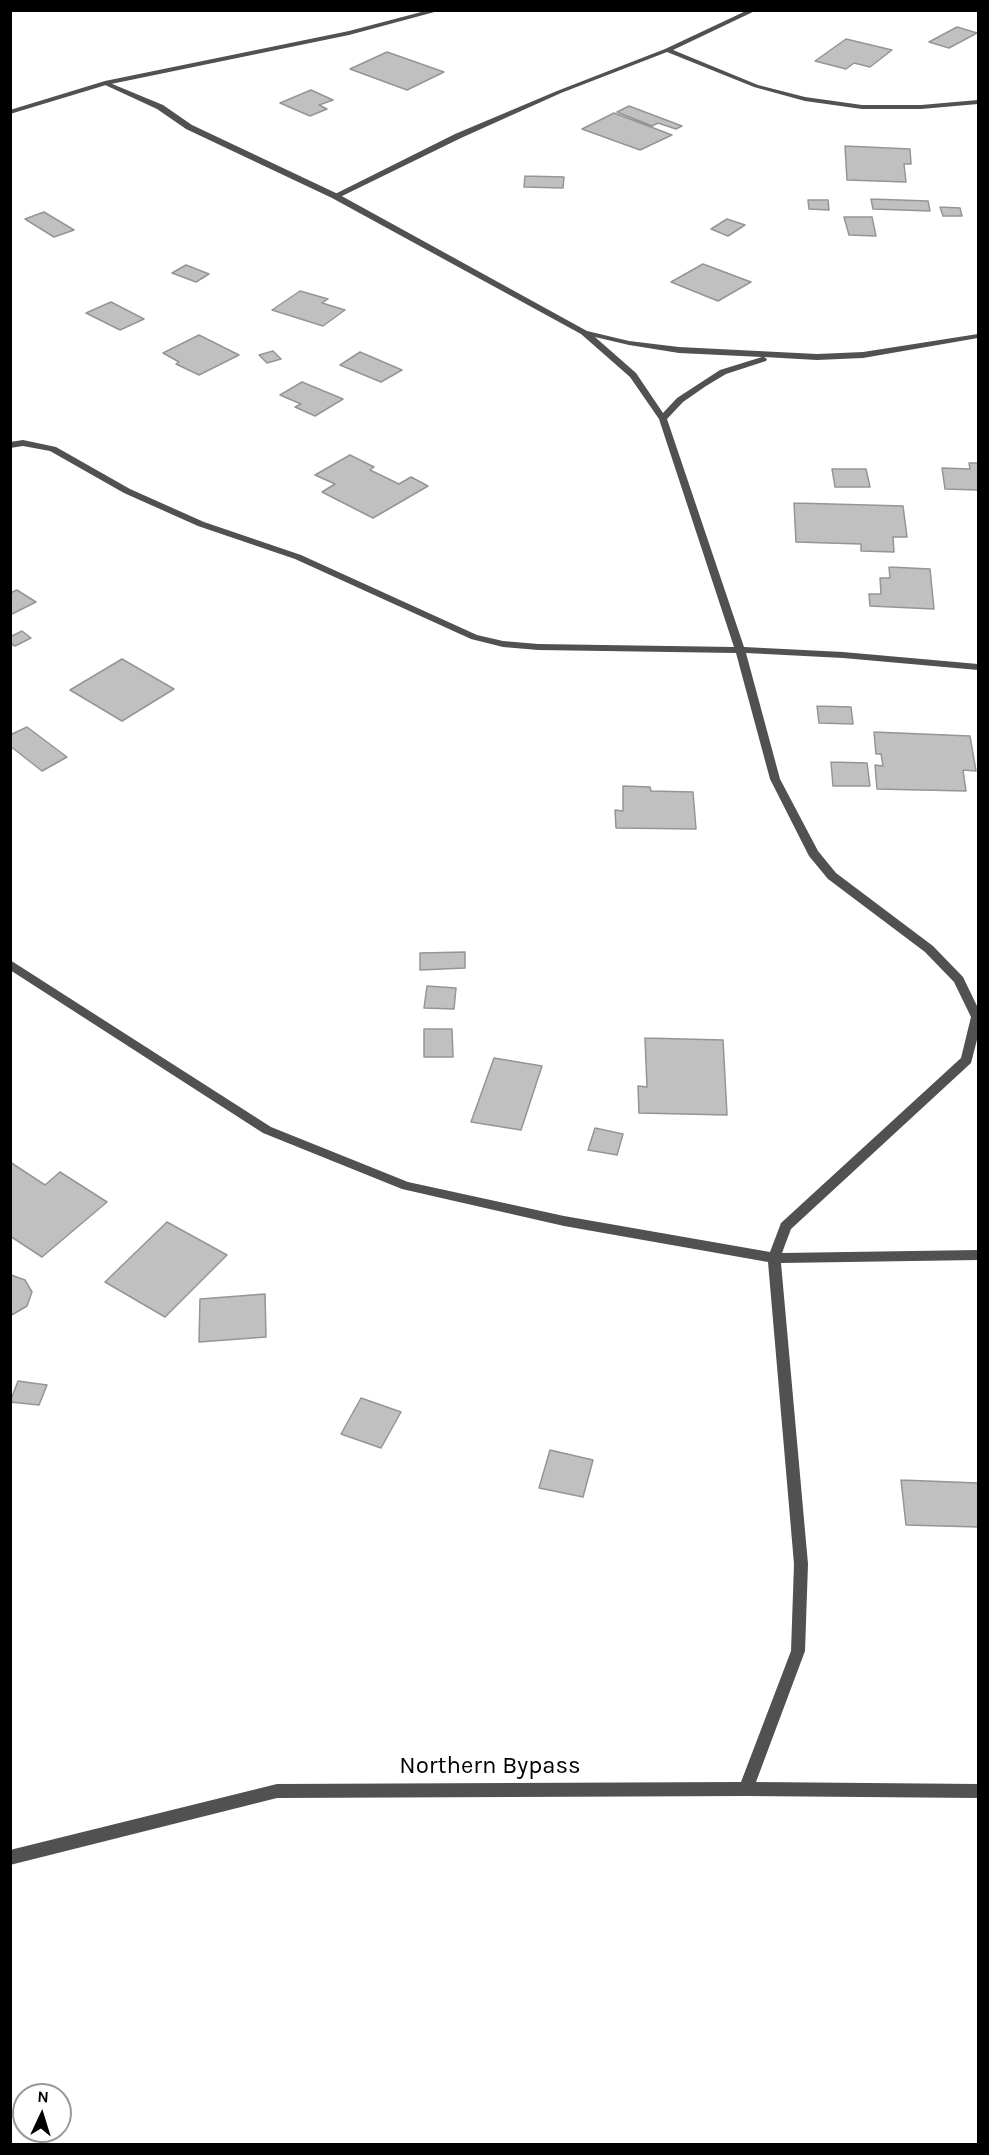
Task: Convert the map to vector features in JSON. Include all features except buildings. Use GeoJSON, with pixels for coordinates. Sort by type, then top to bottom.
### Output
{"type":"FeatureCollection","features":[{"type":"Feature","properties":{"kind":"street"},"geometry":{"type":"LineString","coordinates":[[10,112],[105,83],[349,33],[439,10]]}},
{"type":"Feature","properties":{"kind":"street"},"geometry":{"type":"LineString","coordinates":[[335,196],[458,136],[549,96],[667,50],[754,10]]}},
{"type":"Feature","properties":{"kind":"street"},"geometry":{"type":"LineString","coordinates":[[667,50],[756,86],[805,99],[862,107],[921,107],[978,102]]}},
{"type":"Feature","properties":{"kind":"street"},"geometry":{"type":"LineString","coordinates":[[105,83],[160,106],[189,127],[335,196],[584,332],[633,375],[663,419],[741,650],[775,778],[813,853],[832,876],[929,949],[958,980],[977,1017],[967,1060],[786,1226],[774,1258],[801,1564],[798,1651],[746,1789]]}},
{"type":"Feature","properties":{"kind":"street"},"geometry":{"type":"LineString","coordinates":[[584,332],[629,343],[772,356],[863,354],[978,336]]}},
{"type":"Feature","properties":{"kind":"street"},"geometry":{"type":"LineString","coordinates":[[663,419],[680,400],[713,378],[742,364],[772,356]]}},
{"type":"Feature","properties":{"kind":"street"},"geometry":{"type":"LineString","coordinates":[[10,445],[23,443],[52,449],[126,491],[190,520],[298,557],[474,637],[503,644],[538,647],[741,650],[843,655],[978,667]]}},
{"type":"Feature","properties":{"kind":"street"},"geometry":{"type":"LineString","coordinates":[[10,964],[267,1130],[406,1186],[564,1221],[774,1258],[978,1255]]}},
{"type":"Feature","properties":{"kind":"street","name":"Northern Bypass"},"geometry":{"type":"LineString","coordinates":[[10,1858],[277,1791],[746,1789],[978,1791]]}}]}
